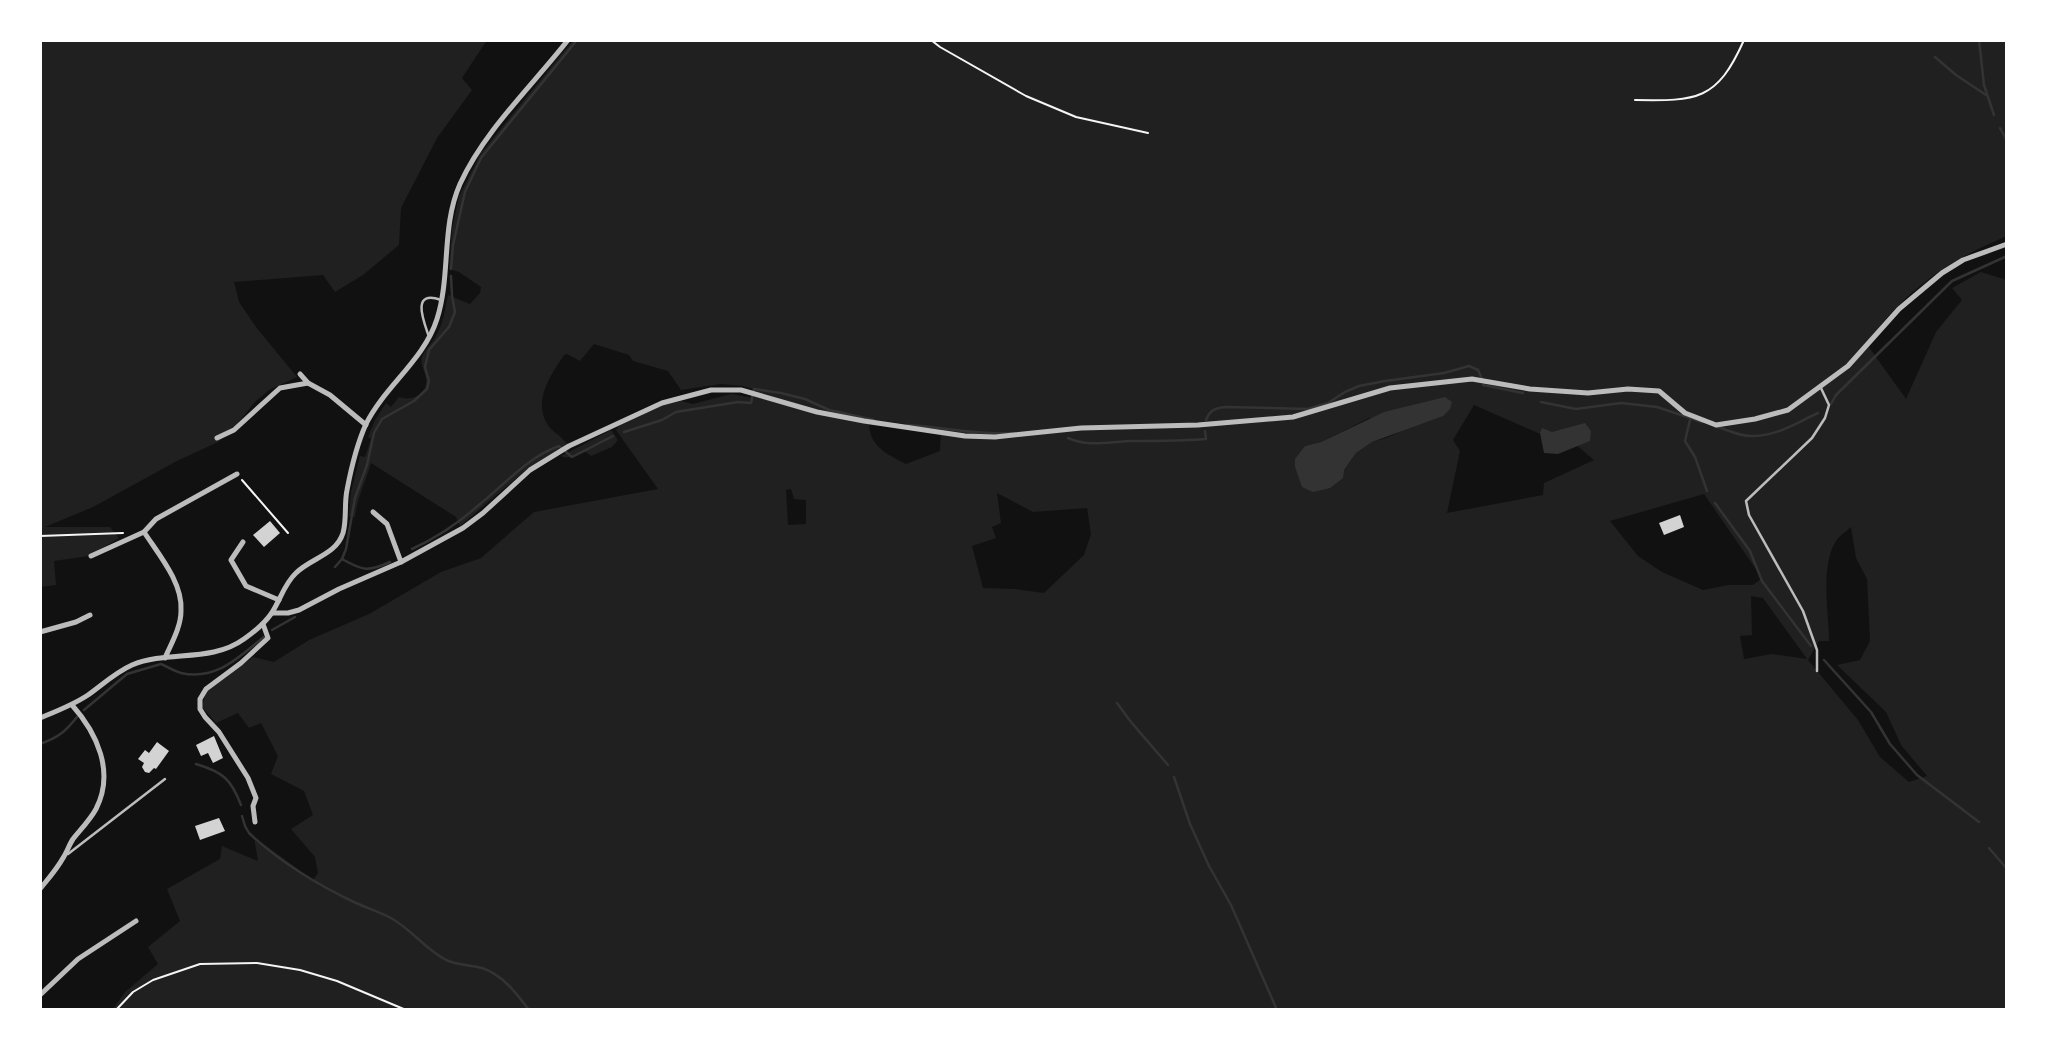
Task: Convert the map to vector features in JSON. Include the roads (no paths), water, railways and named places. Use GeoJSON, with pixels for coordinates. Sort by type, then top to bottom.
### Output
{"type":"FeatureCollection","features":[{"type":"Feature","properties":{"kind":"street"},"geometry":{"type":"LineString","coordinates":[[40,718],[72,705],[131,665],[223,650],[264,629],[295,573],[327,554],[337,544],[342,535],[346,492],[366,425],[429,339],[438,315],[451,210],[461,181],[477,150],[568,40]]}},
{"type":"Feature","properties":{"kind":"street"},"geometry":{"type":"LineString","coordinates":[[272,613],[299,610],[401,562],[463,528],[530,470],[569,446],[682,396],[711,390],[741,390],[817,412],[864,421],[965,436],[995,437],[1081,428],[1198,425],[1293,417],[1390,388],[1472,379],[1530,389],[1588,394],[1628,389],[1659,391],[1685,413],[1716,425],[1788,410],[1848,366],[1899,309],[1942,273],[1963,260],[2007,244]]}},
{"type":"Feature","properties":{"kind":"street"},"geometry":{"type":"LineString","coordinates":[[300,374],[366,425]]}},
{"type":"Feature","properties":{"kind":"street"},"geometry":{"type":"LineString","coordinates":[[217,438],[234,430],[280,388],[309,383]]}},
{"type":"Feature","properties":{"kind":"street"},"geometry":{"type":"LineString","coordinates":[[91,556],[144,532],[156,520],[237,474]]}},
{"type":"Feature","properties":{"kind":"street"},"geometry":{"type":"LineString","coordinates":[[373,512],[387,524],[401,562]]}},
{"type":"Feature","properties":{"kind":"street"},"geometry":{"type":"LineString","coordinates":[[144,532],[180,594],[182,610],[165,658]]}},
{"type":"Feature","properties":{"kind":"street"},"geometry":{"type":"LineString","coordinates":[[243,542],[230,560],[246,586],[279,600]]}},
{"type":"Feature","properties":{"kind":"street"},"geometry":{"type":"LineString","coordinates":[[40,632],[76,622],[90,615]]}},
{"type":"Feature","properties":{"kind":"street"},"geometry":{"type":"LineString","coordinates":[[255,822],[253,806],[256,798],[248,778],[219,732],[200,709],[200,699],[206,689],[241,663],[268,638],[264,629]]}},
{"type":"Feature","properties":{"kind":"street"},"geometry":{"type":"LineString","coordinates":[[40,889],[96,810],[104,783],[102,756],[89,725],[72,705]]}},
{"type":"Feature","properties":{"kind":"street"},"geometry":{"type":"LineString","coordinates":[[40,995],[78,959],[136,921]]}},
{"type":"Feature","properties":{"kind":"lane"},"geometry":{"type":"LineString","coordinates":[[429,339],[420,311],[421,304],[427,299],[441,300]]}},
{"type":"Feature","properties":{"kind":"lane"},"geometry":{"type":"LineString","coordinates":[[1817,671],[1818,650],[1803,611],[1749,515],[1746,501],[1820,429],[1829,404],[1820,386]]}},
{"type":"Feature","properties":{"kind":"lane"},"geometry":{"type":"LineString","coordinates":[[64,857],[165,779]]}},
{"type":"Feature","properties":{"kind":"waterway"},"geometry":{"type":"LineString","coordinates":[[451,269],[453,245],[465,192],[481,158],[577,40]]}},
{"type":"Feature","properties":{"kind":"waterway"},"geometry":{"type":"LineString","coordinates":[[1979,40],[1984,85],[1994,115]]}},
{"type":"Feature","properties":{"kind":"waterway"},"geometry":{"type":"LineString","coordinates":[[1935,57],[1986,95]]}},
{"type":"Feature","properties":{"kind":"waterway"},"geometry":{"type":"LineString","coordinates":[[2000,128],[2007,141]]}},
{"type":"Feature","properties":{"kind":"waterway"},"geometry":{"type":"LineString","coordinates":[[1831,404],[1836,395],[1952,281],[2007,256]]}},
{"type":"Feature","properties":{"kind":"waterway"},"geometry":{"type":"LineString","coordinates":[[335,567],[346,549],[355,498],[367,465],[374,433],[382,419],[414,401],[427,389],[429,381],[425,367],[429,350],[449,327],[455,312],[451,276]]}},
{"type":"Feature","properties":{"kind":"waterway"},"geometry":{"type":"LineString","coordinates":[[1206,420],[1213,410],[1226,407],[1308,409],[1328,403],[1359,386],[1444,373],[1469,366],[1478,370],[1482,379]]}},
{"type":"Feature","properties":{"kind":"waterway"},"geometry":{"type":"LineString","coordinates":[[1483,385],[1523,393]]}},
{"type":"Feature","properties":{"kind":"waterway"},"geometry":{"type":"LineString","coordinates":[[624,432],[662,420],[676,412],[738,402],[751,403],[754,389],[805,399],[829,410],[874,420]]}},
{"type":"Feature","properties":{"kind":"waterway"},"geometry":{"type":"LineString","coordinates":[[1541,402],[1576,409],[1621,403],[1657,407],[1702,422]]}},
{"type":"Feature","properties":{"kind":"waterway"},"geometry":{"type":"LineString","coordinates":[[1715,426],[1749,436],[1771,434],[1818,413]]}},
{"type":"Feature","properties":{"kind":"waterway"},"geometry":{"type":"LineString","coordinates":[[1690,420],[1685,441],[1695,457],[1707,491]]}},
{"type":"Feature","properties":{"kind":"waterway"},"geometry":{"type":"LineString","coordinates":[[907,425],[1012,433]]}},
{"type":"Feature","properties":{"kind":"waterway"},"geometry":{"type":"LineString","coordinates":[[1068,438],[1092,443],[1188,440],[1206,439],[1205,431]]}},
{"type":"Feature","properties":{"kind":"waterway"},"geometry":{"type":"LineString","coordinates":[[412,549],[456,523],[537,457],[559,446],[572,457],[613,436]]}},
{"type":"Feature","properties":{"kind":"waterway"},"geometry":{"type":"LineString","coordinates":[[1715,503],[1750,551],[1762,581],[1811,646]]}},
{"type":"Feature","properties":{"kind":"waterway"},"geometry":{"type":"LineString","coordinates":[[342,559],[366,569],[390,562]]}},
{"type":"Feature","properties":{"kind":"waterway"},"geometry":{"type":"LineString","coordinates":[[272,630],[295,617]]}},
{"type":"Feature","properties":{"kind":"waterway"},"geometry":{"type":"LineString","coordinates":[[84,710],[127,674],[161,664],[181,673],[206,674],[226,666],[264,637]]}},
{"type":"Feature","properties":{"kind":"waterway"},"geometry":{"type":"LineString","coordinates":[[1824,660],[1871,712],[1890,744],[1917,775],[1979,822]]}},
{"type":"Feature","properties":{"kind":"waterway"},"geometry":{"type":"LineString","coordinates":[[1117,703],[1168,765]]}},
{"type":"Feature","properties":{"kind":"waterway"},"geometry":{"type":"LineString","coordinates":[[40,744],[61,734],[77,717]]}},
{"type":"Feature","properties":{"kind":"waterway"},"geometry":{"type":"LineString","coordinates":[[196,764],[225,778],[234,789],[241,805]]}},
{"type":"Feature","properties":{"kind":"waterway"},"geometry":{"type":"LineString","coordinates":[[1174,777],[1190,824],[1231,905],[1277,1010]]}},
{"type":"Feature","properties":{"kind":"waterway"},"geometry":{"type":"LineString","coordinates":[[242,816],[249,833],[286,863],[342,896],[391,918],[446,960],[490,971],[508,985],[529,1010]]}},
{"type":"Feature","properties":{"kind":"waterway"},"geometry":{"type":"LineString","coordinates":[[1989,848],[2007,869]]}}]}
